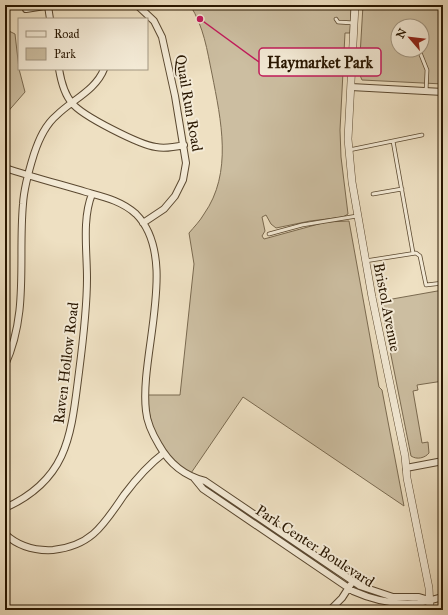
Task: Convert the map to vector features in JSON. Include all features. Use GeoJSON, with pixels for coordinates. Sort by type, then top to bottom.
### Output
{"type":"FeatureCollection","features":[{"type":"Feature","properties":{"kind":"street"},"geometry":{"type":"LineString","coordinates":[[26,9],[49,5],[50,18]]}},
{"type":"Feature","properties":{"kind":"street","name":"Quail Run Road"},"geometry":{"type":"LineString","coordinates":[[137,5],[154,21],[162,36],[184,145],[186,169],[179,191],[164,209],[143,224]]}},
{"type":"Feature","properties":{"kind":"street","name":"Bristol Avenue"},"geometry":{"type":"LineString","coordinates":[[355,5],[348,150],[365,261],[406,468],[428,588],[430,610]]}},
{"type":"Feature","properties":{"kind":"street"},"geometry":{"type":"LineString","coordinates":[[59,70],[64,88],[71,102],[91,119],[148,145],[162,148],[184,145]]}},
{"type":"Feature","properties":{"kind":"street"},"geometry":{"type":"LineString","coordinates":[[5,365],[14,342],[20,316],[22,290],[22,206],[28,174],[39,141],[44,130],[57,114],[98,81],[104,70]]}},
{"type":"Feature","properties":{"kind":"street"},"geometry":{"type":"LineString","coordinates":[[351,87],[443,92]]}},
{"type":"Feature","properties":{"kind":"street","name":"Park Center Boulevard"},"geometry":{"type":"LineString","coordinates":[[5,168],[116,201],[126,207],[143,224],[151,238],[155,261],[154,313],[145,386],[145,410],[151,430],[164,453],[180,469],[194,478],[205,481],[353,581],[379,594],[397,597],[419,597],[428,600]]}},
{"type":"Feature","properties":{"kind":"street","name":"Raven Hollow Road"},"geometry":{"type":"LineString","coordinates":[[5,508],[33,492],[48,477],[62,456],[71,432],[86,315],[87,219],[92,194]]}},
{"type":"Feature","properties":{"kind":"street"},"geometry":{"type":"LineString","coordinates":[[5,534],[21,545],[43,550],[67,548],[82,542],[102,526],[135,481],[147,467],[164,453]]}},
{"type":"Feature","properties":{"kind":"street"},"geometry":{"type":"LineString","coordinates":[[406,468],[443,461]]}},
{"type":"Feature","properties":{"kind":"street","name":"Park Center Boulevard"},"geometry":{"type":"LineString","coordinates":[[194,478],[203,489],[349,587],[377,600],[403,603],[420,603],[428,600]]}},
{"type":"Feature","properties":{"kind":"street"},"geometry":{"type":"LineString","coordinates":[[330,610],[353,581]]}},
{"type":"Feature","properties":{"kind":"street"},"geometry":{"type":"LineString","coordinates":[[428,600],[443,597]]}},
{"type":"Feature","properties":{"kind":"lane"},"geometry":{"type":"LineString","coordinates":[[336,19],[338,22],[354,23]]}},
{"type":"Feature","properties":{"kind":"lane"},"geometry":{"type":"LineString","coordinates":[[422,58],[427,70],[426,92]]}},
{"type":"Feature","properties":{"kind":"lane"},"geometry":{"type":"LineString","coordinates":[[348,150],[422,135]]}},
{"type":"Feature","properties":{"kind":"lane"},"geometry":{"type":"LineString","coordinates":[[393,141],[413,253]]}},
{"type":"Feature","properties":{"kind":"lane"},"geometry":{"type":"LineString","coordinates":[[373,194],[402,189]]}},
{"type":"Feature","properties":{"kind":"lane"},"geometry":{"type":"LineString","coordinates":[[269,234],[302,225],[357,216]]}},
{"type":"Feature","properties":{"kind":"lane"},"geometry":{"type":"LineString","coordinates":[[365,261],[413,253],[420,256],[426,285],[443,283]]}},
{"type":"Feature","properties":{"kind":"green space"},"geometry":{"type":"Polygon","coordinates":[[[190,5],[351,5],[350,33],[345,33],[340,130],[341,157],[348,214],[343,217],[310,221],[276,228],[271,224],[266,215],[262,217],[265,231],[262,236],[264,239],[326,222],[349,221],[379,387],[382,390],[404,506],[243,397],[189,476],[179,469],[155,437],[145,395],[180,395],[194,264],[189,233],[199,222],[213,198],[219,181],[222,164],[219,110],[207,47],[199,22],[190,5]]]}},
{"type":"Feature","properties":{"kind":"green space"},"geometry":{"type":"Polygon","coordinates":[[[363,5],[443,5],[443,84],[362,80],[359,73],[363,5]]]}},
{"type":"Feature","properties":{"kind":"green space"},"geometry":{"type":"Polygon","coordinates":[[[5,29],[15,34],[18,70],[19,70],[25,92],[5,115],[5,29]]]}},
{"type":"Feature","properties":{"kind":"green space"},"geometry":{"type":"Polygon","coordinates":[[[443,290],[443,381],[417,385],[418,390],[413,391],[422,443],[428,442],[429,453],[423,457],[416,458],[411,456],[385,325],[385,312],[381,301],[443,290]]]}},
{"type":"Feature","properties":{"kind":"place","name":"Haymarket Park"},"geometry":{"type":"Point","coordinates":[200,19]}}]}
